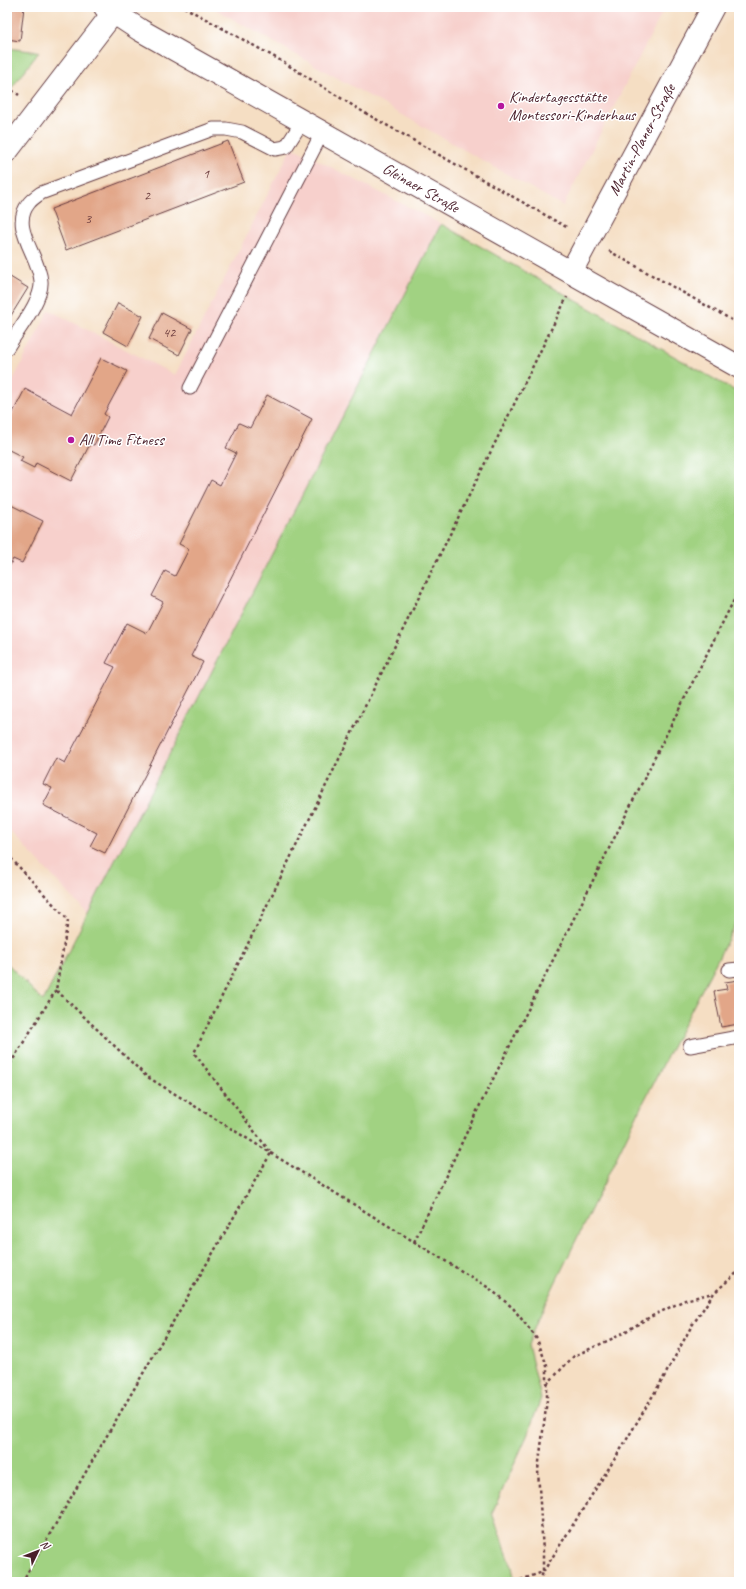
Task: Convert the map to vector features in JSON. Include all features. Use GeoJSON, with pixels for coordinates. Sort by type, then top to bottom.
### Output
{"type":"FeatureCollection","features":[{"type":"Feature","properties":{"kind":"street","name":"Martin-Planer-Straße"},"geometry":{"type":"LineString","coordinates":[[571,272],[713,7]]}},
{"type":"Feature","properties":{"kind":"street","name":"Gleinaer Straße"},"geometry":{"type":"LineString","coordinates":[[112,9],[140,30],[739,367]]}},
{"type":"Feature","properties":{"kind":"street"},"geometry":{"type":"LineString","coordinates":[[7,151],[112,9]]}},
{"type":"Feature","properties":{"kind":"lane"},"geometry":{"type":"LineString","coordinates":[[7,348],[40,294],[41,281],[38,268],[25,239],[22,223],[23,212],[30,202],[41,193],[213,129],[226,129],[242,132],[275,149],[286,147],[302,122]]}},
{"type":"Feature","properties":{"kind":"lane"},"geometry":{"type":"LineString","coordinates":[[190,388],[322,133]]}},
{"type":"Feature","properties":{"kind":"lane"},"geometry":{"type":"LineString","coordinates":[[690,1046],[739,1037]]}},
{"type":"Feature","properties":{"kind":"path"},"geometry":{"type":"LineString","coordinates":[[184,7],[278,59],[360,110],[739,324]]}},
{"type":"Feature","properties":{"kind":"path"},"geometry":{"type":"LineString","coordinates":[[271,1153],[194,1053],[568,296],[571,272]]}},
{"type":"Feature","properties":{"kind":"path"},"geometry":{"type":"LineString","coordinates":[[414,1242],[476,1113],[739,590]]}},
{"type":"Feature","properties":{"kind":"path"},"geometry":{"type":"LineString","coordinates":[[7,854],[68,920],[56,990],[7,1068]]}},
{"type":"Feature","properties":{"kind":"path"},"geometry":{"type":"LineString","coordinates":[[56,990],[146,1076],[489,1288],[513,1308],[537,1339],[547,1366],[547,1400],[538,1470],[543,1572]]}},
{"type":"Feature","properties":{"kind":"path"},"geometry":{"type":"LineString","coordinates":[[22,1582],[271,1153]]}},
{"type":"Feature","properties":{"kind":"path"},"geometry":{"type":"LineString","coordinates":[[540,1582],[543,1572],[622,1449],[691,1328],[714,1293],[739,1271]]}},
{"type":"Feature","properties":{"kind":"path"},"geometry":{"type":"LineString","coordinates":[[547,1384],[574,1356],[616,1337],[650,1317],[685,1300],[714,1293]]}},
{"type":"Feature","properties":{"kind":"path"},"geometry":{"type":"LineString","coordinates":[[515,1582],[543,1572]]}},
{"type":"Feature","properties":{"kind":"shaded area","name":"Kindertagesstätte Montessori-Kinderhaus"},"geometry":{"type":"Polygon","coordinates":[[[212,7],[665,7],[563,206],[212,7]]]}},
{"type":"Feature","properties":{"kind":"shaded area"},"geometry":{"type":"Polygon","coordinates":[[[292,147],[441,224],[88,914],[7,828],[7,392],[49,310],[175,375],[292,147]]]}},
{"type":"Feature","properties":{"kind":"green space"},"geometry":{"type":"Polygon","coordinates":[[[7,48],[39,52],[7,94],[7,48]]]}},
{"type":"Feature","properties":{"kind":"green space"},"geometry":{"type":"Polygon","coordinates":[[[441,224],[739,393],[739,918],[642,1105],[544,1306],[528,1345],[541,1398],[527,1436],[492,1513],[512,1567],[515,1582],[7,1582],[7,963],[43,1001],[441,224]]]}},
{"type":"Feature","properties":{"kind":"building"},"geometry":{"type":"Polygon","coordinates":[[[7,7],[24,7],[20,41],[7,39],[7,7]]]}},
{"type":"Feature","properties":{"kind":"building"},"geometry":{"type":"Polygon","coordinates":[[[228,141],[244,182],[66,250],[51,209],[228,141]]]}},
{"type":"Feature","properties":{"kind":"building"},"geometry":{"type":"Polygon","coordinates":[[[7,275],[28,288],[7,322],[7,275]]]}},
{"type":"Feature","properties":{"kind":"building"},"geometry":{"type":"Polygon","coordinates":[[[118,303],[143,316],[128,346],[103,332],[118,303]]]}},
{"type":"Feature","properties":{"kind":"building"},"geometry":{"type":"Polygon","coordinates":[[[162,313],[192,329],[179,355],[149,339],[162,313]]]}},
{"type":"Feature","properties":{"kind":"building"},"geometry":{"type":"Polygon","coordinates":[[[101,358],[127,371],[104,414],[108,417],[94,445],[90,444],[71,481],[36,463],[34,468],[20,461],[23,457],[7,449],[7,424],[25,389],[72,414],[101,358]]]}},
{"type":"Feature","properties":{"kind":"building"},"geometry":{"type":"Polygon","coordinates":[[[267,395],[312,419],[191,656],[203,662],[105,853],[90,846],[97,833],[43,805],[52,788],[43,784],[56,758],[65,763],[115,667],[106,663],[127,623],[147,633],[163,602],[152,596],[165,571],[175,576],[189,549],[179,544],[211,480],[220,485],[236,453],[226,448],[239,423],[250,428],[267,395]]]}},
{"type":"Feature","properties":{"kind":"building"},"geometry":{"type":"Polygon","coordinates":[[[7,503],[43,521],[22,563],[13,559],[7,571],[7,503]]]}},
{"type":"Feature","properties":{"kind":"building"},"geometry":{"type":"Polygon","coordinates":[[[739,980],[739,1024],[721,1027],[714,991],[727,989],[725,982],[739,980]]]}},
{"type":"Feature","properties":{"kind":"place","name":"Kindertagesstätte Montessori-Kinderhaus"},"geometry":{"type":"Point","coordinates":[501,106]}},
{"type":"Feature","properties":{"kind":"place","name":"All Time Fitness"},"geometry":{"type":"Point","coordinates":[71,440]}}]}
